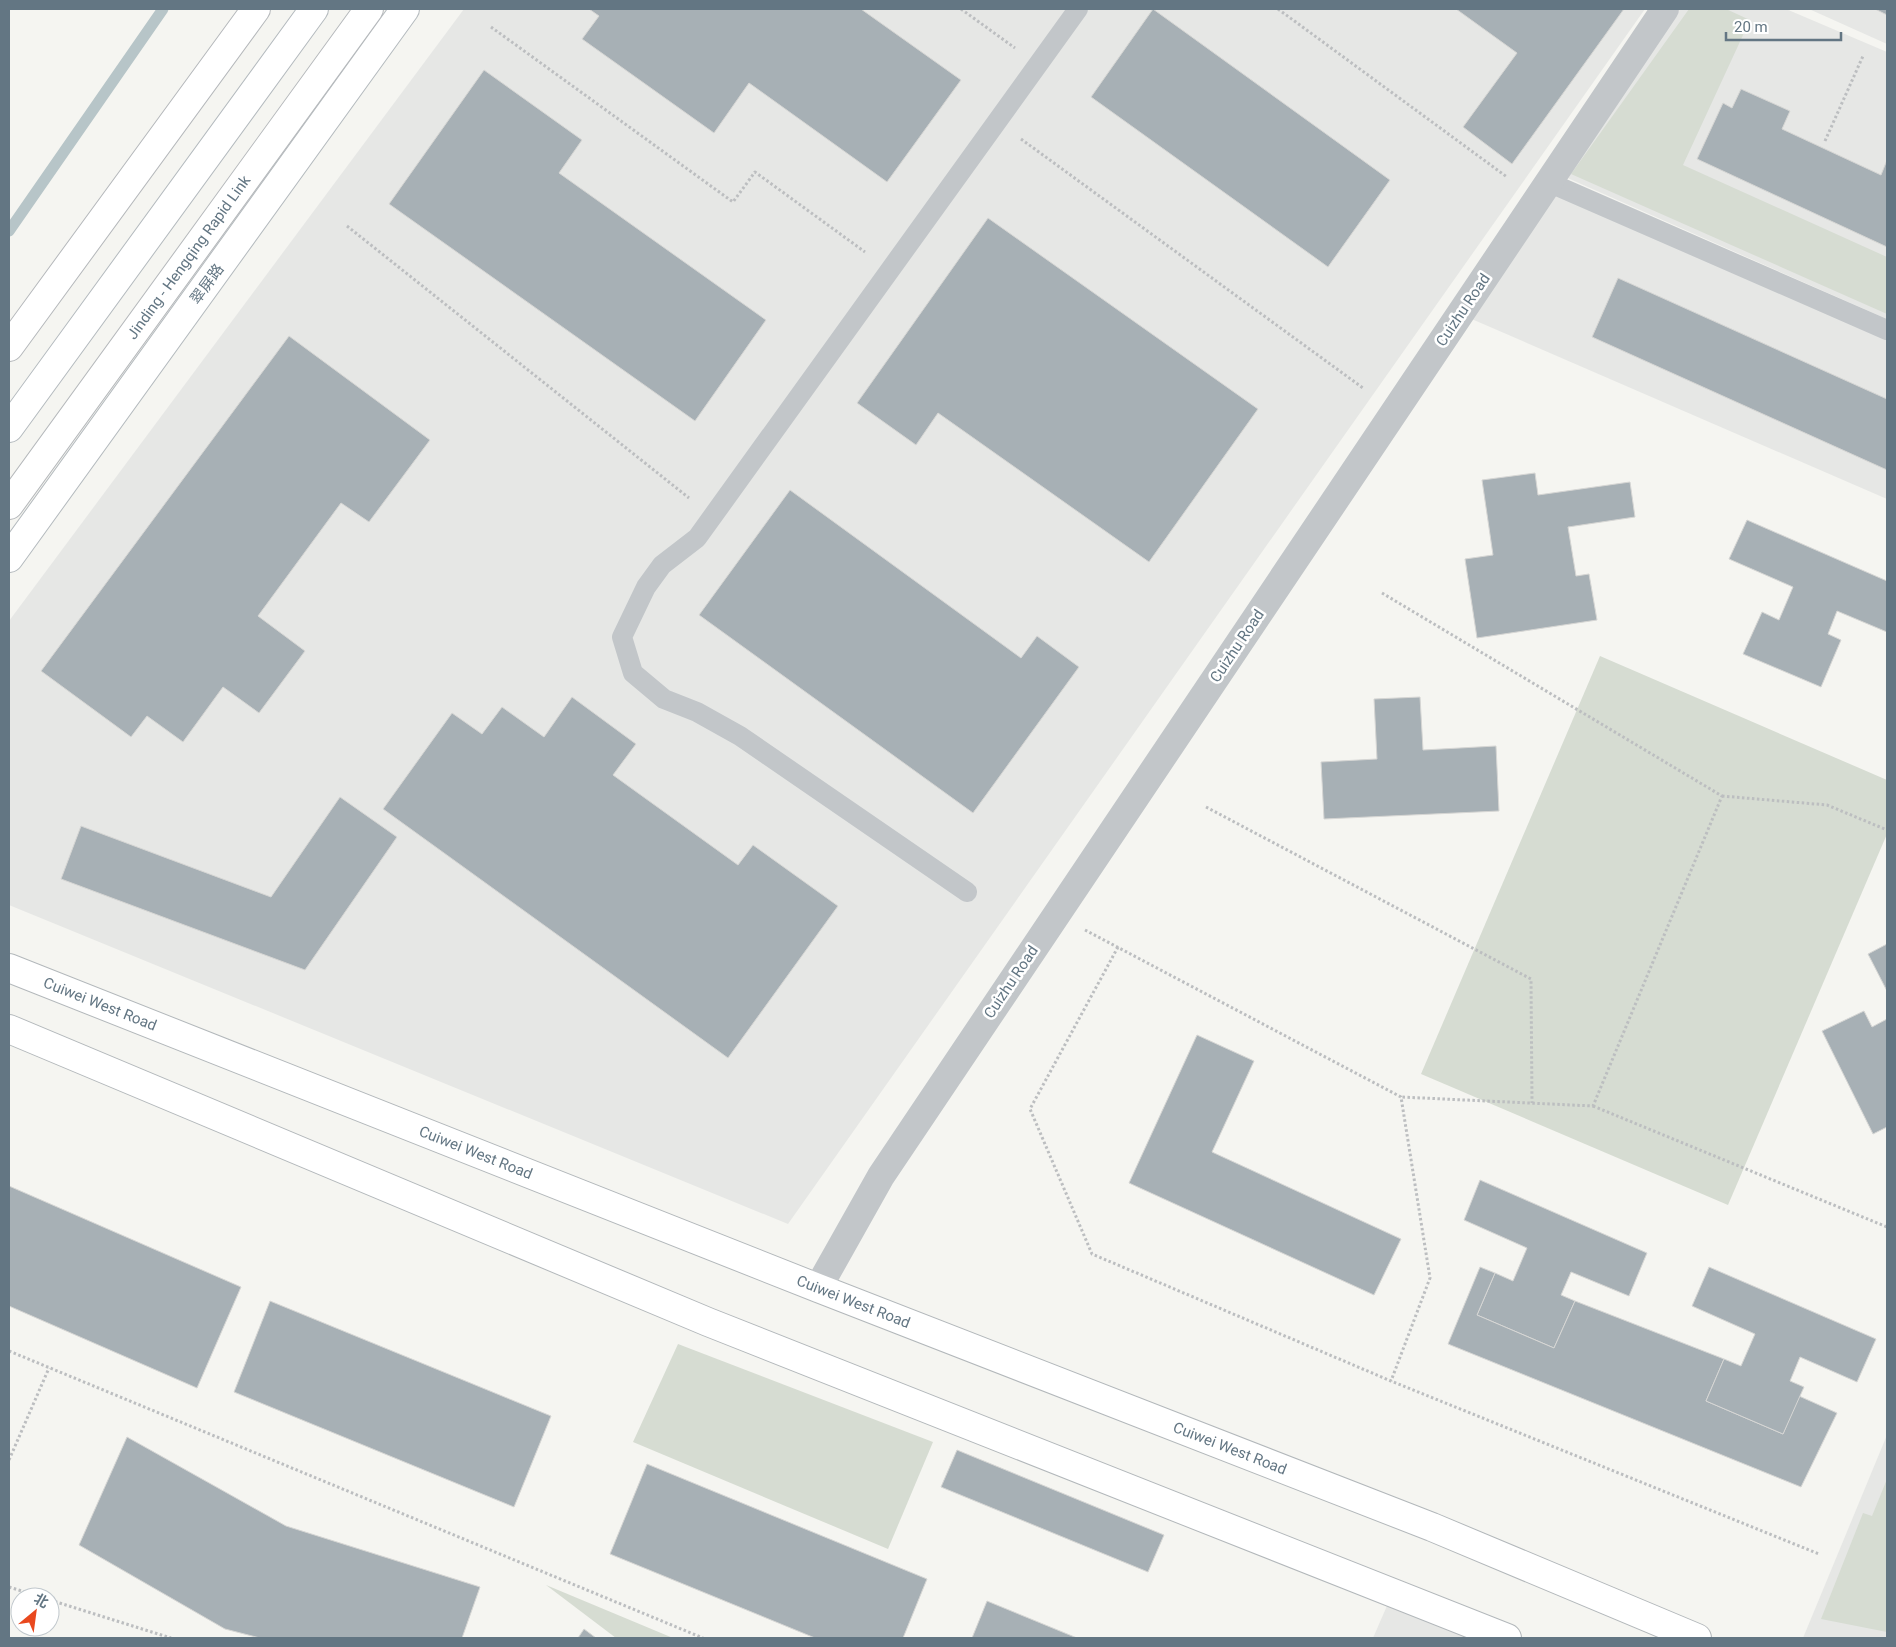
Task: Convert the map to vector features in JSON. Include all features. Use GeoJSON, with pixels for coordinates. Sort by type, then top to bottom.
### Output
{"type":"FeatureCollection","features":[{"type":"Feature","properties":{"kind":"main road"},"geometry":{"type":"LineString","coordinates":[[9,346],[256,9]]}},
{"type":"Feature","properties":{"kind":"main road"},"geometry":{"type":"LineString","coordinates":[[9,428],[314,9]]}},
{"type":"Feature","properties":{"kind":"main road","name":"Jinding - Hengqing Rapid Link"},"geometry":{"type":"LineString","coordinates":[[9,505],[369,9]]}},
{"type":"Feature","properties":{"kind":"main road","name":"翠屏路"},"geometry":{"type":"LineString","coordinates":[[9,558],[405,9]]}},
{"type":"Feature","properties":{"kind":"main road","name":"Cuiwei West Road"},"geometry":{"type":"LineString","coordinates":[[9,968],[818,1288],[1432,1527],[1697,1638]]}},
{"type":"Feature","properties":{"kind":"main road"},"geometry":{"type":"LineString","coordinates":[[9,1030],[667,1305],[1507,1638]]}},
{"type":"Feature","properties":{"kind":"street","name":"Cuizhu Road"},"geometry":{"type":"LineString","coordinates":[[818,1288],[880,1176],[1665,9]]}},
{"type":"Feature","properties":{"kind":"lane"},"geometry":{"type":"LineString","coordinates":[[967,892],[740,736],[697,712],[664,699],[633,673],[622,637],[646,587],[662,565],[697,538],[1078,9]]}},
{"type":"Feature","properties":{"kind":"lane"},"geometry":{"type":"LineString","coordinates":[[1548,182],[1887,330]]}},
{"type":"Feature","properties":{"kind":"path"},"geometry":{"type":"LineString","coordinates":[[962,9],[1038,64]]}},
{"type":"Feature","properties":{"kind":"path"},"geometry":{"type":"LineString","coordinates":[[1278,9],[1507,177]]}},
{"type":"Feature","properties":{"kind":"path"},"geometry":{"type":"LineString","coordinates":[[491,27],[733,202],[755,172],[890,270]]}},
{"type":"Feature","properties":{"kind":"path"},"geometry":{"type":"LineString","coordinates":[[1825,141],[1863,56]]}},
{"type":"Feature","properties":{"kind":"path"},"geometry":{"type":"LineString","coordinates":[[997,121],[1364,388]]}},
{"type":"Feature","properties":{"kind":"path"},"geometry":{"type":"LineString","coordinates":[[347,226],[712,517]]}},
{"type":"Feature","properties":{"kind":"path"},"geometry":{"type":"LineString","coordinates":[[1382,593],[1722,796],[1827,805],[1887,830]]}},
{"type":"Feature","properties":{"kind":"path"},"geometry":{"type":"LineString","coordinates":[[1593,1106],[1722,796]]}},
{"type":"Feature","properties":{"kind":"path"},"geometry":{"type":"LineString","coordinates":[[1206,807],[1531,979],[1532,1103]]}},
{"type":"Feature","properties":{"kind":"path"},"geometry":{"type":"LineString","coordinates":[[1056,914],[1401,1097],[1593,1106],[1887,1227]]}},
{"type":"Feature","properties":{"kind":"path"},"geometry":{"type":"LineString","coordinates":[[1118,947],[1030,1109],[1092,1254],[1391,1381],[1819,1554]]}},
{"type":"Feature","properties":{"kind":"path"},"geometry":{"type":"LineString","coordinates":[[1391,1381],[1430,1278],[1401,1097]]}},
{"type":"Feature","properties":{"kind":"path"},"geometry":{"type":"LineString","coordinates":[[9,1351],[703,1638]]}},
{"type":"Feature","properties":{"kind":"path"},"geometry":{"type":"LineString","coordinates":[[9,1460],[49,1368]]}},
{"type":"Feature","properties":{"kind":"path"},"geometry":{"type":"LineString","coordinates":[[60,1603],[171,1638]]}},
{"type":"Feature","properties":{"kind":"shaded area"},"geometry":{"type":"Polygon","coordinates":[[[464,9],[1645,9],[788,1224],[9,905],[9,621],[464,9]]]}},
{"type":"Feature","properties":{"kind":"shaded area"},"geometry":{"type":"Polygon","coordinates":[[[1680,9],[1786,9],[1887,52],[1887,319],[1563,176],[1680,9]]]}},
{"type":"Feature","properties":{"kind":"shaded area"},"geometry":{"type":"Polygon","coordinates":[[[1689,9],[1726,9],[1750,20],[1683,165],[1887,257],[1887,314],[1571,174],[1689,9]]]}},
{"type":"Feature","properties":{"kind":"shaded area"},"geometry":{"type":"Polygon","coordinates":[[[1809,9],[1887,9],[1887,44],[1809,9]]]}},
{"type":"Feature","properties":{"kind":"shaded area"},"geometry":{"type":"Polygon","coordinates":[[[1548,183],[1887,331],[1887,499],[1460,314],[1548,183]]]}},
{"type":"Feature","properties":{"kind":"shaded area"},"geometry":{"type":"Polygon","coordinates":[[[1600,656],[1887,780],[1887,834],[1728,1205],[1421,1074],[1600,656]]]}},
{"type":"Feature","properties":{"kind":"shaded area"},"geometry":{"type":"Polygon","coordinates":[[[678,1344],[933,1442],[888,1549],[633,1442],[678,1344]]]}},
{"type":"Feature","properties":{"kind":"shaded area"},"geometry":{"type":"Polygon","coordinates":[[[1887,1435],[1887,1638],[1803,1638],[1887,1435]]]}},
{"type":"Feature","properties":{"kind":"shaded area"},"geometry":{"type":"Polygon","coordinates":[[[1887,1479],[1887,1632],[1821,1619],[1863,1513],[1872,1516],[1887,1479]]]}},
{"type":"Feature","properties":{"kind":"shaded area"},"geometry":{"type":"Polygon","coordinates":[[[546,1585],[673,1638],[616,1638],[546,1585]]]}},
{"type":"Feature","properties":{"kind":"shaded area"},"geometry":{"type":"Polygon","coordinates":[[[1393,1592],[1506,1638],[1373,1638],[1393,1592]]]}},
{"type":"Feature","properties":{"kind":"building"},"geometry":{"type":"Polygon","coordinates":[[[589,9],[861,9],[961,80],[887,182],[749,83],[714,133],[582,39],[599,16],[589,9]]]}},
{"type":"Feature","properties":{"kind":"building"},"geometry":{"type":"Polygon","coordinates":[[[1153,9],[1390,180],[1328,267],[1091,97],[1153,9]]]}},
{"type":"Feature","properties":{"kind":"building"},"geometry":{"type":"Polygon","coordinates":[[[1456,9],[1624,9],[1512,164],[1463,127],[1517,53],[1456,9]]]}},
{"type":"Feature","properties":{"kind":"building"},"geometry":{"type":"Polygon","coordinates":[[[1875,9],[1887,9],[1887,15],[1875,9]]]}},
{"type":"Feature","properties":{"kind":"building"},"geometry":{"type":"Polygon","coordinates":[[[484,70],[582,140],[559,173],[766,320],[695,421],[389,204],[484,70]]]}},
{"type":"Feature","properties":{"kind":"building"},"geometry":{"type":"Polygon","coordinates":[[[1741,89],[1790,111],[1782,129],[1881,175],[1887,160],[1887,247],[1697,159],[1723,103],[1732,108],[1741,89]]]}},
{"type":"Feature","properties":{"kind":"building"},"geometry":{"type":"Polygon","coordinates":[[[988,218],[1258,409],[1149,562],[938,413],[916,445],[857,403],[988,218]]]}},
{"type":"Feature","properties":{"kind":"building"},"geometry":{"type":"Polygon","coordinates":[[[1618,278],[1887,399],[1887,470],[1592,337],[1618,278]]]}},
{"type":"Feature","properties":{"kind":"building"},"geometry":{"type":"Polygon","coordinates":[[[289,336],[430,440],[369,522],[341,503],[258,616],[305,651],[259,713],[223,687],[183,742],[147,716],[131,737],[41,671],[289,336]]]}},
{"type":"Feature","properties":{"kind":"building"},"geometry":{"type":"Polygon","coordinates":[[[1535,473],[1538,495],[1630,482],[1635,517],[1568,527],[1576,576],[1589,574],[1597,620],[1477,638],[1465,559],[1493,555],[1482,480],[1535,473]]]}},
{"type":"Feature","properties":{"kind":"building"},"geometry":{"type":"Polygon","coordinates":[[[790,490],[1021,658],[1037,636],[1079,667],[973,813],[699,615],[790,490]]]}},
{"type":"Feature","properties":{"kind":"building"},"geometry":{"type":"Polygon","coordinates":[[[1747,520],[1887,581],[1887,632],[1837,611],[1828,634],[1841,640],[1821,687],[1743,654],[1762,612],[1779,620],[1793,587],[1729,559],[1747,520]]]}},
{"type":"Feature","properties":{"kind":"building"},"geometry":{"type":"Polygon","coordinates":[[[572,697],[636,744],[613,775],[738,865],[753,845],[838,906],[728,1058],[383,809],[452,713],[482,734],[502,707],[544,737],[572,697]]]}},
{"type":"Feature","properties":{"kind":"building"},"geometry":{"type":"Polygon","coordinates":[[[1420,697],[1423,750],[1496,746],[1499,811],[1324,819],[1321,762],[1377,759],[1374,699],[1420,697]]]}},
{"type":"Feature","properties":{"kind":"building"},"geometry":{"type":"Polygon","coordinates":[[[340,797],[397,837],[305,970],[61,879],[81,826],[271,897],[340,797]]]}},
{"type":"Feature","properties":{"kind":"building"},"geometry":{"type":"Polygon","coordinates":[[[1887,944],[1887,991],[1868,954],[1887,944]]]}},
{"type":"Feature","properties":{"kind":"building"},"geometry":{"type":"Polygon","coordinates":[[[1864,1011],[1872,1027],[1887,1019],[1887,1127],[1873,1134],[1822,1031],[1864,1011]]]}},
{"type":"Feature","properties":{"kind":"building"},"geometry":{"type":"Polygon","coordinates":[[[1197,1035],[1254,1061],[1212,1152],[1401,1239],[1374,1295],[1129,1183],[1197,1035]]]}},
{"type":"Feature","properties":{"kind":"building"},"geometry":{"type":"Polygon","coordinates":[[[1480,1180],[1647,1253],[1629,1296],[1571,1272],[1561,1295],[1575,1301],[1554,1348],[1477,1315],[1495,1273],[1513,1281],[1527,1248],[1464,1220],[1480,1180]]]}},
{"type":"Feature","properties":{"kind":"building"},"geometry":{"type":"Polygon","coordinates":[[[9,1186],[241,1287],[197,1388],[9,1306],[9,1186]]]}},
{"type":"Feature","properties":{"kind":"building"},"geometry":{"type":"Polygon","coordinates":[[[1480,1267],[1495,1273],[1477,1315],[1554,1348],[1575,1301],[1724,1359],[1706,1401],[1783,1434],[1799,1396],[1837,1413],[1801,1487],[1448,1344],[1480,1267]]]}},
{"type":"Feature","properties":{"kind":"building"},"geometry":{"type":"Polygon","coordinates":[[[1709,1267],[1876,1339],[1857,1382],[1800,1357],[1790,1381],[1804,1387],[1783,1434],[1706,1401],[1724,1359],[1741,1366],[1755,1334],[1692,1306],[1709,1267]]]}},
{"type":"Feature","properties":{"kind":"building"},"geometry":{"type":"Polygon","coordinates":[[[270,1301],[551,1416],[514,1507],[234,1392],[270,1301]]]}},
{"type":"Feature","properties":{"kind":"building"},"geometry":{"type":"Polygon","coordinates":[[[127,1437],[286,1526],[480,1587],[462,1638],[260,1638],[225,1629],[79,1545],[127,1437]]]}},
{"type":"Feature","properties":{"kind":"building"},"geometry":{"type":"Polygon","coordinates":[[[957,1450],[1164,1535],[1148,1572],[941,1487],[957,1450]]]}},
{"type":"Feature","properties":{"kind":"building"},"geometry":{"type":"Polygon","coordinates":[[[647,1464],[927,1579],[903,1638],[815,1638],[610,1554],[647,1464]]]}},
{"type":"Feature","properties":{"kind":"building"},"geometry":{"type":"Polygon","coordinates":[[[987,1601],[1077,1638],[972,1638],[987,1601]]]}},
{"type":"Feature","properties":{"kind":"building"},"geometry":{"type":"Polygon","coordinates":[[[584,1629],[596,1638],[578,1638],[584,1629]]]}},
{"type":"Feature","properties":{"kind":"waterway"},"geometry":{"type":"LineString","coordinates":[[9,231],[163,9]]}}]}
